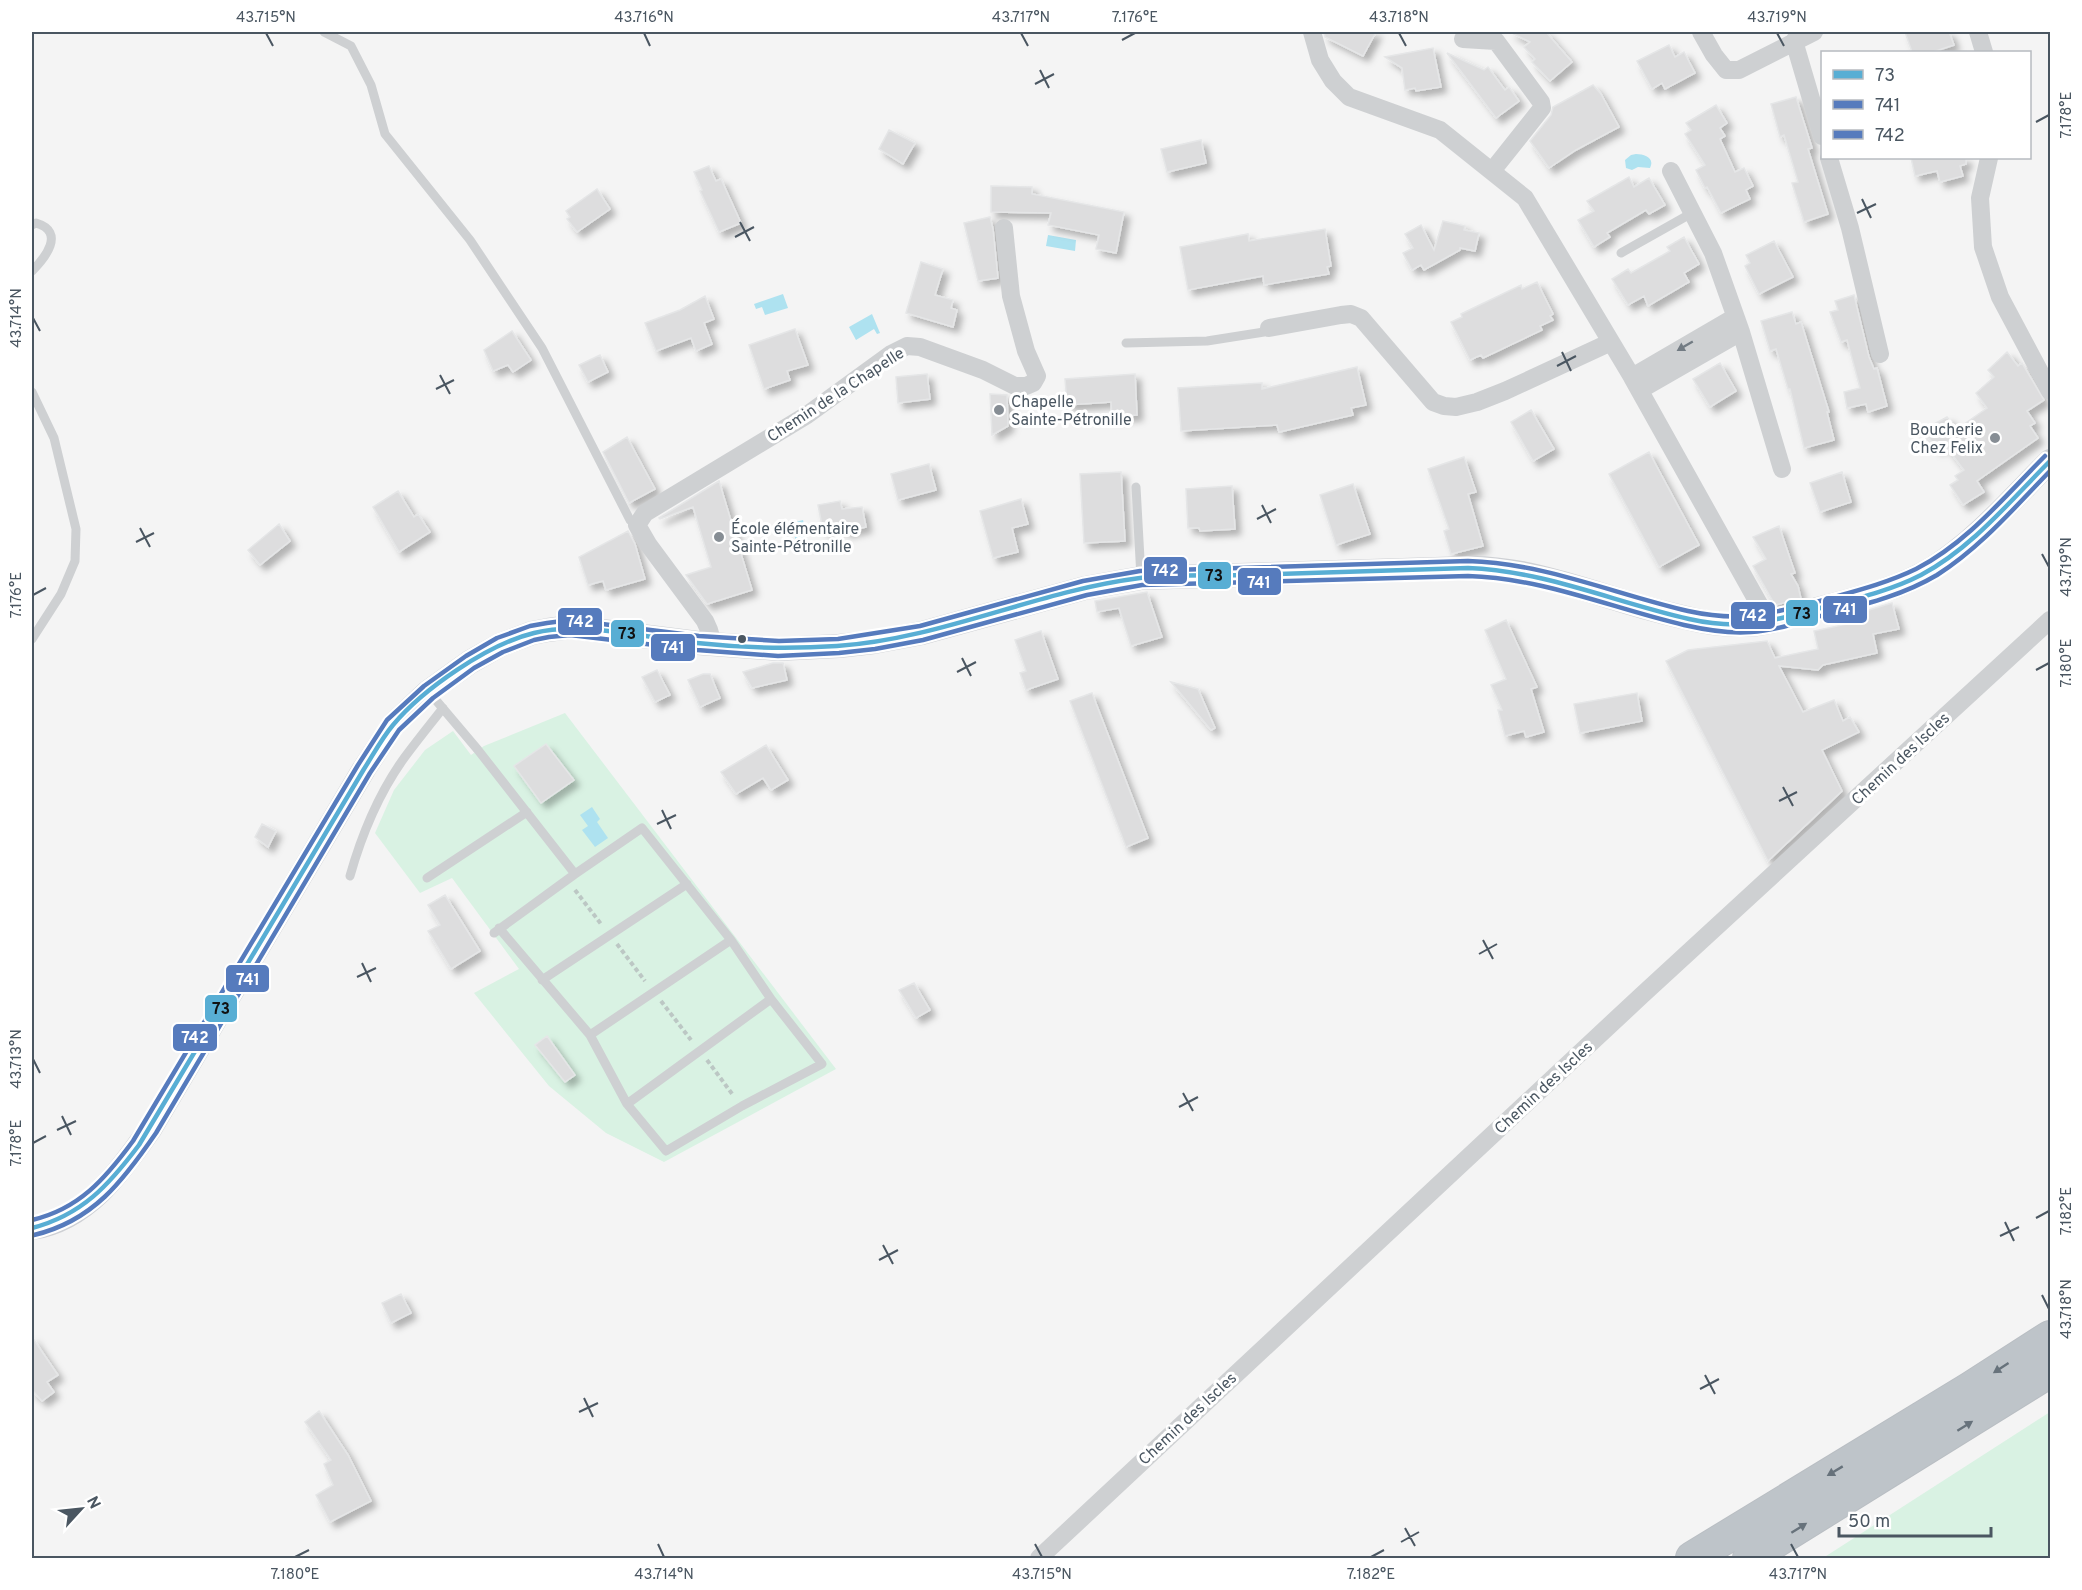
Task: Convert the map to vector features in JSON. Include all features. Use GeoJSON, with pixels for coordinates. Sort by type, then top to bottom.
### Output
{"type":"FeatureCollection","features":[{"type":"Feature","properties":{"kind":"highway"},"geometry":{"type":"LineString","coordinates":[[1692,1558],[2050,1337]]}},
{"type":"Feature","properties":{"kind":"highway"},"geometry":{"type":"LineString","coordinates":[[1749,1558],[2050,1371]]}},
{"type":"Feature","properties":{"kind":"main road"},"geometry":{"type":"LineString","coordinates":[[32,1228],[65,1216],[90,1202],[132,1156],[364,769],[393,725],[436,700],[470,662],[500,645],[532,633],[570,627],[712,645],[779,649],[874,642],[946,627],[1085,588],[1141,578],[1482,568],[1543,578],[1688,618],[1724,625],[1745,626],[1769,622],[1880,592],[1910,581],[1954,553],[2050,463]]}},
{"type":"Feature","properties":{"kind":"street"},"geometry":{"type":"LineString","coordinates":[[1312,32],[1320,60],[1334,81],[1349,97],[1440,130],[1525,198],[1636,383],[1769,622]]}},
{"type":"Feature","properties":{"kind":"street"},"geometry":{"type":"LineString","coordinates":[[1701,32],[1714,56],[1726,70],[1739,70],[1814,32]]}},
{"type":"Feature","properties":{"kind":"street"},"geometry":{"type":"LineString","coordinates":[[1978,32],[1984,51]]}},
{"type":"Feature","properties":{"kind":"street"},"geometry":{"type":"LineString","coordinates":[[1463,39],[1496,41],[1541,102],[1542,108],[1492,171]]}},
{"type":"Feature","properties":{"kind":"street"},"geometry":{"type":"LineString","coordinates":[[1794,41],[1821,133]]}},
{"type":"Feature","properties":{"kind":"street"},"geometry":{"type":"LineString","coordinates":[[1829,159],[1850,228],[1880,354]]}},
{"type":"Feature","properties":{"kind":"street"},"geometry":{"type":"LineString","coordinates":[[1989,159],[1980,198],[1983,247],[2000,297],[2050,392]]}},
{"type":"Feature","properties":{"kind":"street"},"geometry":{"type":"LineString","coordinates":[[1671,171],[1713,253],[1738,325],[1782,469]]}},
{"type":"Feature","properties":{"kind":"street","name":"Chemin de la Chapelle"},"geometry":{"type":"LineString","coordinates":[[638,525],[645,513],[656,504],[807,415],[891,354],[907,346],[920,347],[983,370],[1015,386],[1034,383],[1037,376],[1026,351],[1011,296],[1004,228]]}},
{"type":"Feature","properties":{"kind":"street"},"geometry":{"type":"LineString","coordinates":[[1269,328],[1351,314],[1360,318],[1433,402],[1456,407],[1504,391],[1611,342]]}},
{"type":"Feature","properties":{"kind":"street"},"geometry":{"type":"LineString","coordinates":[[1636,383],[1738,325]]}},
{"type":"Feature","properties":{"kind":"street"},"geometry":{"type":"LineString","coordinates":[[638,525],[648,544],[705,621],[710,630],[712,645]]}},
{"type":"Feature","properties":{"kind":"street","name":"Chemin des Iscles"},"geometry":{"type":"LineString","coordinates":[[1039,1558],[1641,996],[2050,620]]}},
{"type":"Feature","properties":{"kind":"lane"},"geometry":{"type":"LineString","coordinates":[[324,32],[351,46],[371,86],[385,134],[470,240],[542,348],[630,520],[638,525]]}},
{"type":"Feature","properties":{"kind":"lane"},"geometry":{"type":"LineString","coordinates":[[1621,253],[1692,213]]}},
{"type":"Feature","properties":{"kind":"lane"},"geometry":{"type":"LineString","coordinates":[[32,225],[36,223],[44,225],[50,232],[50,250],[32,271]]}},
{"type":"Feature","properties":{"kind":"lane"},"geometry":{"type":"LineString","coordinates":[[1126,343],[1207,341],[1264,332],[1269,328]]}},
{"type":"Feature","properties":{"kind":"lane"},"geometry":{"type":"LineString","coordinates":[[32,392],[54,438],[75,529],[75,561],[61,594],[32,639]]}},
{"type":"Feature","properties":{"kind":"lane"},"geometry":{"type":"LineString","coordinates":[[1136,487],[1141,578]]}},
{"type":"Feature","properties":{"kind":"lane"},"geometry":{"type":"LineString","coordinates":[[350,876],[358,849],[379,802],[436,700],[575,874]]}},
{"type":"Feature","properties":{"kind":"lane"},"geometry":{"type":"LineString","coordinates":[[427,878],[527,812]]}},
{"type":"Feature","properties":{"kind":"lane"},"geometry":{"type":"LineString","coordinates":[[642,828],[687,884],[731,940],[771,999],[822,1064],[742,1106],[666,1151],[627,1104],[590,1035],[496,930],[642,828]]}},
{"type":"Feature","properties":{"kind":"lane"},"geometry":{"type":"LineString","coordinates":[[542,980],[687,884]]}},
{"type":"Feature","properties":{"kind":"lane"},"geometry":{"type":"LineString","coordinates":[[590,1035],[731,940]]}},
{"type":"Feature","properties":{"kind":"lane"},"geometry":{"type":"LineString","coordinates":[[627,1104],[771,999]]}},
{"type":"Feature","properties":{"kind":"green space"},"geometry":{"type":"Polygon","coordinates":[[[565,713],[836,1069],[664,1162],[606,1133],[549,1086],[474,993],[519,969],[452,878],[420,893],[375,833],[394,790],[425,750],[453,731],[471,755],[484,746],[565,713]]]}},
{"type":"Feature","properties":{"kind":"green space"},"geometry":{"type":"Polygon","coordinates":[[[2050,1412],[2050,1558],[1823,1558],[2050,1412]]]}},
{"type":"Feature","properties":{"kind":"water"},"geometry":{"type":"Polygon","coordinates":[[[1636,154],[1650,159],[1650,168],[1638,167],[1632,170],[1626,168],[1625,160],[1636,154]]]}},
{"type":"Feature","properties":{"kind":"water"},"geometry":{"type":"Polygon","coordinates":[[[1048,235],[1076,240],[1075,251],[1046,246],[1048,235]]]}},
{"type":"Feature","properties":{"kind":"water"},"geometry":{"type":"Polygon","coordinates":[[[783,294],[788,308],[765,315],[762,307],[756,309],[754,304],[783,294]]]}},
{"type":"Feature","properties":{"kind":"water"},"geometry":{"type":"Polygon","coordinates":[[[872,314],[880,333],[877,334],[874,329],[856,340],[849,327],[872,314]]]}},
{"type":"Feature","properties":{"kind":"water"},"geometry":{"type":"Polygon","coordinates":[[[803,520],[810,551],[798,553],[792,523],[803,520]]]}},
{"type":"Feature","properties":{"kind":"water"},"geometry":{"type":"Polygon","coordinates":[[[592,807],[600,819],[597,822],[608,838],[595,847],[582,830],[588,826],[580,815],[592,807]]]}},
{"type":"Feature","properties":{"kind":"building"},"geometry":{"type":"Polygon","coordinates":[[[1324,32],[1376,32],[1363,56],[1325,37],[1324,32]]]}},
{"type":"Feature","properties":{"kind":"building"},"geometry":{"type":"Polygon","coordinates":[[[1510,32],[1546,32],[1572,62],[1550,81],[1532,62],[1535,59],[1524,47],[1530,42],[1510,32]]]}},
{"type":"Feature","properties":{"kind":"building"},"geometry":{"type":"Polygon","coordinates":[[[1905,32],[1949,32],[1954,45],[1936,51],[1912,51],[1905,32]]]}},
{"type":"Feature","properties":{"kind":"building"},"geometry":{"type":"Polygon","coordinates":[[[1669,45],[1675,57],[1684,52],[1695,73],[1665,89],[1662,83],[1652,89],[1637,61],[1669,45]]]}},
{"type":"Feature","properties":{"kind":"building"},"geometry":{"type":"Polygon","coordinates":[[[1433,48],[1441,87],[1416,91],[1415,88],[1405,90],[1402,68],[1385,57],[1433,48]]]}},
{"type":"Feature","properties":{"kind":"building"},"geometry":{"type":"Polygon","coordinates":[[[1447,53],[1484,70],[1488,67],[1505,90],[1509,87],[1519,101],[1496,118],[1447,53]]]}},
{"type":"Feature","properties":{"kind":"building"},"geometry":{"type":"Polygon","coordinates":[[[1593,85],[1601,94],[1619,127],[1576,150],[1549,168],[1530,141],[1551,115],[1553,107],[1593,85]]]}},
{"type":"Feature","properties":{"kind":"building"},"geometry":{"type":"Polygon","coordinates":[[[1796,97],[1812,148],[1808,149],[1828,214],[1804,222],[1792,183],[1798,182],[1784,135],[1780,137],[1771,104],[1796,97]]]}},
{"type":"Feature","properties":{"kind":"building"},"geometry":{"type":"Polygon","coordinates":[[[1716,105],[1727,123],[1720,128],[1725,136],[1720,139],[1735,172],[1744,168],[1753,186],[1746,190],[1750,199],[1721,213],[1696,170],[1705,165],[1685,134],[1691,130],[1686,123],[1716,105]]]}},
{"type":"Feature","properties":{"kind":"building"},"geometry":{"type":"Polygon","coordinates":[[[889,130],[915,143],[903,164],[879,149],[889,130]]]}},
{"type":"Feature","properties":{"kind":"building"},"geometry":{"type":"Polygon","coordinates":[[[1201,140],[1206,163],[1167,172],[1161,149],[1201,140]]]}},
{"type":"Feature","properties":{"kind":"building"},"geometry":{"type":"Polygon","coordinates":[[[1911,159],[1966,159],[1966,164],[1960,166],[1963,176],[1940,182],[1937,171],[1915,176],[1911,159]]]}},
{"type":"Feature","properties":{"kind":"building"},"geometry":{"type":"Polygon","coordinates":[[[709,166],[716,181],[721,179],[741,223],[719,232],[694,172],[709,166]]]}},
{"type":"Feature","properties":{"kind":"building"},"geometry":{"type":"Polygon","coordinates":[[[1629,177],[1634,187],[1649,178],[1665,205],[1649,214],[1646,210],[1607,233],[1610,237],[1594,247],[1578,220],[1594,211],[1587,201],[1629,177]]]}},
{"type":"Feature","properties":{"kind":"building"},"geometry":{"type":"Polygon","coordinates":[[[991,186],[1032,187],[1032,194],[1124,212],[1116,253],[1096,249],[1099,235],[1048,225],[1051,213],[991,212],[991,186]]]}},
{"type":"Feature","properties":{"kind":"building"},"geometry":{"type":"Polygon","coordinates":[[[597,189],[610,209],[577,232],[567,219],[570,217],[566,211],[597,189]]]}},
{"type":"Feature","properties":{"kind":"building"},"geometry":{"type":"Polygon","coordinates":[[[990,217],[998,278],[978,281],[964,223],[990,217]]]}},
{"type":"Feature","properties":{"kind":"building"},"geometry":{"type":"Polygon","coordinates":[[[1443,221],[1465,226],[1464,230],[1479,233],[1475,251],[1460,248],[1424,270],[1421,265],[1412,270],[1403,253],[1413,248],[1405,234],[1421,225],[1434,250],[1443,221]]]}},
{"type":"Feature","properties":{"kind":"building"},"geometry":{"type":"Polygon","coordinates":[[[1325,229],[1331,266],[1327,267],[1329,274],[1264,285],[1263,276],[1188,290],[1180,247],[1248,234],[1249,241],[1325,229]]]}},
{"type":"Feature","properties":{"kind":"building"},"geometry":{"type":"Polygon","coordinates":[[[1684,237],[1699,264],[1684,273],[1689,282],[1648,306],[1644,296],[1628,305],[1612,279],[1628,269],[1631,273],[1670,251],[1667,247],[1684,237]]]}},
{"type":"Feature","properties":{"kind":"building"},"geometry":{"type":"Polygon","coordinates":[[[1774,241],[1793,277],[1759,294],[1745,266],[1750,263],[1746,255],[1774,241]]]}},
{"type":"Feature","properties":{"kind":"building"},"geometry":{"type":"Polygon","coordinates":[[[921,262],[943,269],[935,295],[953,300],[951,308],[957,310],[953,327],[906,313],[921,262]]]}},
{"type":"Feature","properties":{"kind":"building"},"geometry":{"type":"Polygon","coordinates":[[[1537,282],[1553,314],[1550,316],[1553,320],[1540,326],[1542,330],[1483,358],[1481,355],[1470,360],[1451,322],[1462,317],[1461,314],[1521,285],[1522,289],[1537,282]]]}},
{"type":"Feature","properties":{"kind":"building"},"geometry":{"type":"Polygon","coordinates":[[[1854,295],[1869,357],[1874,369],[1877,368],[1887,406],[1868,412],[1866,404],[1847,408],[1844,392],[1860,388],[1847,340],[1841,342],[1830,312],[1838,310],[1835,301],[1854,295]]]}},
{"type":"Feature","properties":{"kind":"building"},"geometry":{"type":"Polygon","coordinates":[[[705,296],[714,319],[704,323],[712,344],[696,351],[691,338],[656,351],[645,323],[680,310],[705,296]]]}},
{"type":"Feature","properties":{"kind":"building"},"geometry":{"type":"Polygon","coordinates":[[[1792,312],[1796,324],[1801,322],[1829,412],[1827,412],[1834,440],[1804,448],[1790,389],[1788,389],[1776,349],[1770,351],[1761,321],[1792,312]]]}},
{"type":"Feature","properties":{"kind":"building"},"geometry":{"type":"Polygon","coordinates":[[[795,329],[808,365],[787,371],[790,380],[764,389],[749,345],[795,329]]]}},
{"type":"Feature","properties":{"kind":"building"},"geometry":{"type":"Polygon","coordinates":[[[512,331],[531,360],[513,372],[508,365],[493,371],[484,350],[512,331]]]}},
{"type":"Feature","properties":{"kind":"building"},"geometry":{"type":"Polygon","coordinates":[[[2007,352],[2018,366],[2022,363],[2044,400],[2027,411],[2035,423],[2030,426],[2038,438],[1977,481],[1984,492],[1963,505],[1950,485],[1958,480],[1955,476],[1964,470],[1944,444],[1937,449],[1923,430],[1947,417],[1957,429],[1987,408],[1976,393],[1994,377],[1988,370],[2007,352]]]}},
{"type":"Feature","properties":{"kind":"building"},"geometry":{"type":"Polygon","coordinates":[[[600,355],[608,372],[588,382],[579,365],[600,355]]]}},
{"type":"Feature","properties":{"kind":"building"},"geometry":{"type":"Polygon","coordinates":[[[1720,363],[1736,391],[1710,407],[1693,379],[1720,363]]]}},
{"type":"Feature","properties":{"kind":"building"},"geometry":{"type":"Polygon","coordinates":[[[1357,367],[1366,405],[1351,408],[1353,415],[1279,432],[1277,425],[1181,431],[1178,388],[1262,383],[1262,389],[1357,367]]]}},
{"type":"Feature","properties":{"kind":"building"},"geometry":{"type":"Polygon","coordinates":[[[927,374],[930,399],[898,403],[896,377],[927,374]]]}},
{"type":"Feature","properties":{"kind":"building"},"geometry":{"type":"Polygon","coordinates":[[[1135,374],[1137,415],[1112,417],[1111,402],[1067,405],[1065,379],[1135,374]]]}},
{"type":"Feature","properties":{"kind":"building","name":"Chapelle Sainte-Pétronille"},"geometry":{"type":"Polygon","coordinates":[[[990,394],[1007,395],[1008,426],[992,435],[990,394]]]}},
{"type":"Feature","properties":{"kind":"building"},"geometry":{"type":"Polygon","coordinates":[[[1531,410],[1554,449],[1533,461],[1511,422],[1531,410]]]}},
{"type":"Feature","properties":{"kind":"building"},"geometry":{"type":"Polygon","coordinates":[[[627,437],[655,489],[629,503],[603,452],[627,437]]]}},
{"type":"Feature","properties":{"kind":"building"},"geometry":{"type":"Polygon","coordinates":[[[1649,452],[1699,545],[1659,567],[1609,474],[1649,452]]]}},
{"type":"Feature","properties":{"kind":"building"},"geometry":{"type":"Polygon","coordinates":[[[1464,457],[1476,492],[1468,494],[1483,546],[1451,554],[1444,531],[1449,529],[1428,469],[1464,457]]]}},
{"type":"Feature","properties":{"kind":"building"},"geometry":{"type":"Polygon","coordinates":[[[929,464],[936,490],[898,500],[891,474],[929,464]]]}},
{"type":"Feature","properties":{"kind":"building"},"geometry":{"type":"Polygon","coordinates":[[[1121,472],[1125,541],[1084,543],[1080,474],[1121,472]]]}},
{"type":"Feature","properties":{"kind":"building"},"geometry":{"type":"Polygon","coordinates":[[[1842,472],[1851,502],[1820,512],[1810,483],[1842,472]]]}},
{"type":"Feature","properties":{"kind":"building","name":"École élémentaire Sainte-Pétronille"},"geometry":{"type":"Polygon","coordinates":[[[719,481],[752,590],[707,604],[686,575],[711,567],[693,507],[659,518],[719,481]]]}},
{"type":"Feature","properties":{"kind":"building"},"geometry":{"type":"Polygon","coordinates":[[[1353,484],[1370,534],[1336,545],[1320,495],[1353,484]]]}},
{"type":"Feature","properties":{"kind":"building"},"geometry":{"type":"Polygon","coordinates":[[[1232,486],[1235,529],[1200,531],[1199,528],[1188,528],[1186,489],[1232,486]]]}},
{"type":"Feature","properties":{"kind":"building"},"geometry":{"type":"Polygon","coordinates":[[[398,491],[414,517],[418,514],[430,532],[399,552],[373,507],[398,491]]]}},
{"type":"Feature","properties":{"kind":"building"},"geometry":{"type":"Polygon","coordinates":[[[1021,499],[1028,524],[1012,528],[1018,552],[993,558],[980,511],[1021,499]]]}},
{"type":"Feature","properties":{"kind":"building"},"geometry":{"type":"Polygon","coordinates":[[[840,501],[842,509],[862,507],[866,527],[845,532],[845,527],[823,531],[818,505],[840,501]]]}},
{"type":"Feature","properties":{"kind":"building"},"geometry":{"type":"Polygon","coordinates":[[[279,524],[290,541],[260,565],[248,550],[279,524]]]}},
{"type":"Feature","properties":{"kind":"building"},"geometry":{"type":"Polygon","coordinates":[[[1779,526],[1795,573],[1791,574],[1798,586],[1801,599],[1775,605],[1753,566],[1766,559],[1753,537],[1779,526]]]}},
{"type":"Feature","properties":{"kind":"building"},"geometry":{"type":"Polygon","coordinates":[[[628,531],[635,544],[645,579],[606,590],[603,581],[588,585],[579,557],[628,531]]]}},
{"type":"Feature","properties":{"kind":"building"},"geometry":{"type":"Polygon","coordinates":[[[1147,592],[1162,637],[1131,646],[1119,608],[1097,612],[1095,601],[1147,592]]]}},
{"type":"Feature","properties":{"kind":"building"},"geometry":{"type":"Polygon","coordinates":[[[1892,603],[1899,629],[1873,634],[1877,653],[1823,665],[1818,670],[1779,666],[1803,712],[1834,700],[1843,721],[1850,717],[1859,732],[1822,750],[1842,791],[1768,861],[1666,661],[1688,650],[1767,641],[1775,658],[1818,649],[1814,631],[1861,621],[1859,613],[1892,603]]]}},
{"type":"Feature","properties":{"kind":"building"},"geometry":{"type":"Polygon","coordinates":[[[1506,620],[1537,687],[1531,689],[1544,732],[1526,737],[1524,731],[1505,736],[1498,710],[1502,710],[1491,685],[1506,679],[1485,630],[1506,620]]]}},
{"type":"Feature","properties":{"kind":"building"},"geometry":{"type":"Polygon","coordinates":[[[1041,631],[1058,679],[1026,690],[1020,673],[1026,671],[1015,640],[1041,631]]]}},
{"type":"Feature","properties":{"kind":"building"},"geometry":{"type":"Polygon","coordinates":[[[773,663],[783,663],[787,680],[752,688],[743,672],[773,663]]]}},
{"type":"Feature","properties":{"kind":"building"},"geometry":{"type":"Polygon","coordinates":[[[657,670],[670,695],[655,702],[642,677],[657,670]]]}},
{"type":"Feature","properties":{"kind":"building"},"geometry":{"type":"Polygon","coordinates":[[[703,674],[710,674],[720,698],[700,707],[688,680],[703,674]]]}},
{"type":"Feature","properties":{"kind":"building"},"geometry":{"type":"Polygon","coordinates":[[[1171,682],[1198,689],[1215,728],[1211,730],[1171,682]]]}},
{"type":"Feature","properties":{"kind":"building"},"geometry":{"type":"Polygon","coordinates":[[[1092,693],[1148,838],[1126,847],[1070,701],[1092,693]]]}},
{"type":"Feature","properties":{"kind":"building"},"geometry":{"type":"Polygon","coordinates":[[[1637,693],[1642,721],[1580,733],[1574,704],[1637,693]]]}},
{"type":"Feature","properties":{"kind":"building"},"geometry":{"type":"Polygon","coordinates":[[[546,744],[574,780],[541,803],[514,766],[546,744]]]}},
{"type":"Feature","properties":{"kind":"building"},"geometry":{"type":"Polygon","coordinates":[[[766,745],[788,780],[771,790],[763,778],[736,794],[721,772],[766,745]]]}},
{"type":"Feature","properties":{"kind":"building"},"geometry":{"type":"Polygon","coordinates":[[[262,824],[276,831],[268,847],[255,837],[262,824]]]}},
{"type":"Feature","properties":{"kind":"building"},"geometry":{"type":"Polygon","coordinates":[[[445,895],[480,951],[451,969],[428,931],[440,925],[428,905],[445,895]]]}},
{"type":"Feature","properties":{"kind":"building"},"geometry":{"type":"Polygon","coordinates":[[[914,983],[930,1010],[916,1018],[899,990],[914,983]]]}},
{"type":"Feature","properties":{"kind":"building"},"geometry":{"type":"Polygon","coordinates":[[[547,1036],[575,1075],[565,1082],[535,1045],[547,1036]]]}},
{"type":"Feature","properties":{"kind":"building"},"geometry":{"type":"Polygon","coordinates":[[[401,1294],[411,1313],[391,1323],[382,1303],[401,1294]]]}},
{"type":"Feature","properties":{"kind":"building"},"geometry":{"type":"Polygon","coordinates":[[[32,1337],[58,1375],[47,1382],[54,1392],[42,1401],[34,1392],[32,1394],[32,1337]]]}},
{"type":"Feature","properties":{"kind":"building"},"geometry":{"type":"Polygon","coordinates":[[[319,1411],[348,1455],[371,1501],[330,1522],[316,1495],[333,1485],[324,1464],[331,1460],[305,1422],[319,1411]]]}},
{"type":"Feature","properties":{"kind":"transit line","name":"742"},"geometry":{"type":"LineString","coordinates":[[32,1220],[64,1208],[90,1191],[133,1141],[387,720],[424,686],[466,656],[497,638],[530,626],[570,620],[699,636],[779,641],[838,639],[920,626],[1083,581],[1140,571],[1468,561],[1524,567],[1551,573],[1688,611],[1722,616],[1751,616],[1852,592],[1891,580],[1916,569],[1935,558],[1969,532],[2045,456]]}},
{"type":"Feature","properties":{"kind":"transit line","name":"73"},"geometry":{"type":"LineString","coordinates":[[32,1228],[66,1215],[93,1197],[117,1173],[139,1145],[364,769],[393,725],[439,683],[477,657],[516,639],[534,633],[573,629],[732,646],[784,648],[837,646],[876,642],[914,634],[1064,593],[1140,578],[1468,568],[1497,570],[1552,581],[1689,619],[1722,624],[1752,624],[1868,595],[1921,575],[1940,564],[1974,538],[2050,461]]}},
{"type":"Feature","properties":{"kind":"transit line","name":"741"},"geometry":{"type":"LineString","coordinates":[[34,1235],[55,1229],[90,1209],[105,1197],[144,1151],[370,773],[399,730],[433,698],[474,668],[503,652],[534,640],[570,635],[697,650],[778,656],[839,653],[923,640],[1087,595],[1142,585],[1468,576],[1496,578],[1550,588],[1701,628],[1734,632],[1760,631],[1878,600],[1923,583],[1953,564],[1982,540],[2050,471]]}},
{"type":"Feature","properties":{"kind":"place","name":"Chapelle Sainte-Pétronille"},"geometry":{"type":"Point","coordinates":[999,410]}},
{"type":"Feature","properties":{"kind":"place","name":"Boucherie Chez Felix"},"geometry":{"type":"Point","coordinates":[1995,438]}},
{"type":"Feature","properties":{"kind":"place","name":"École élémentaire Sainte-Pétronille"},"geometry":{"type":"Point","coordinates":[719,537]}}]}
